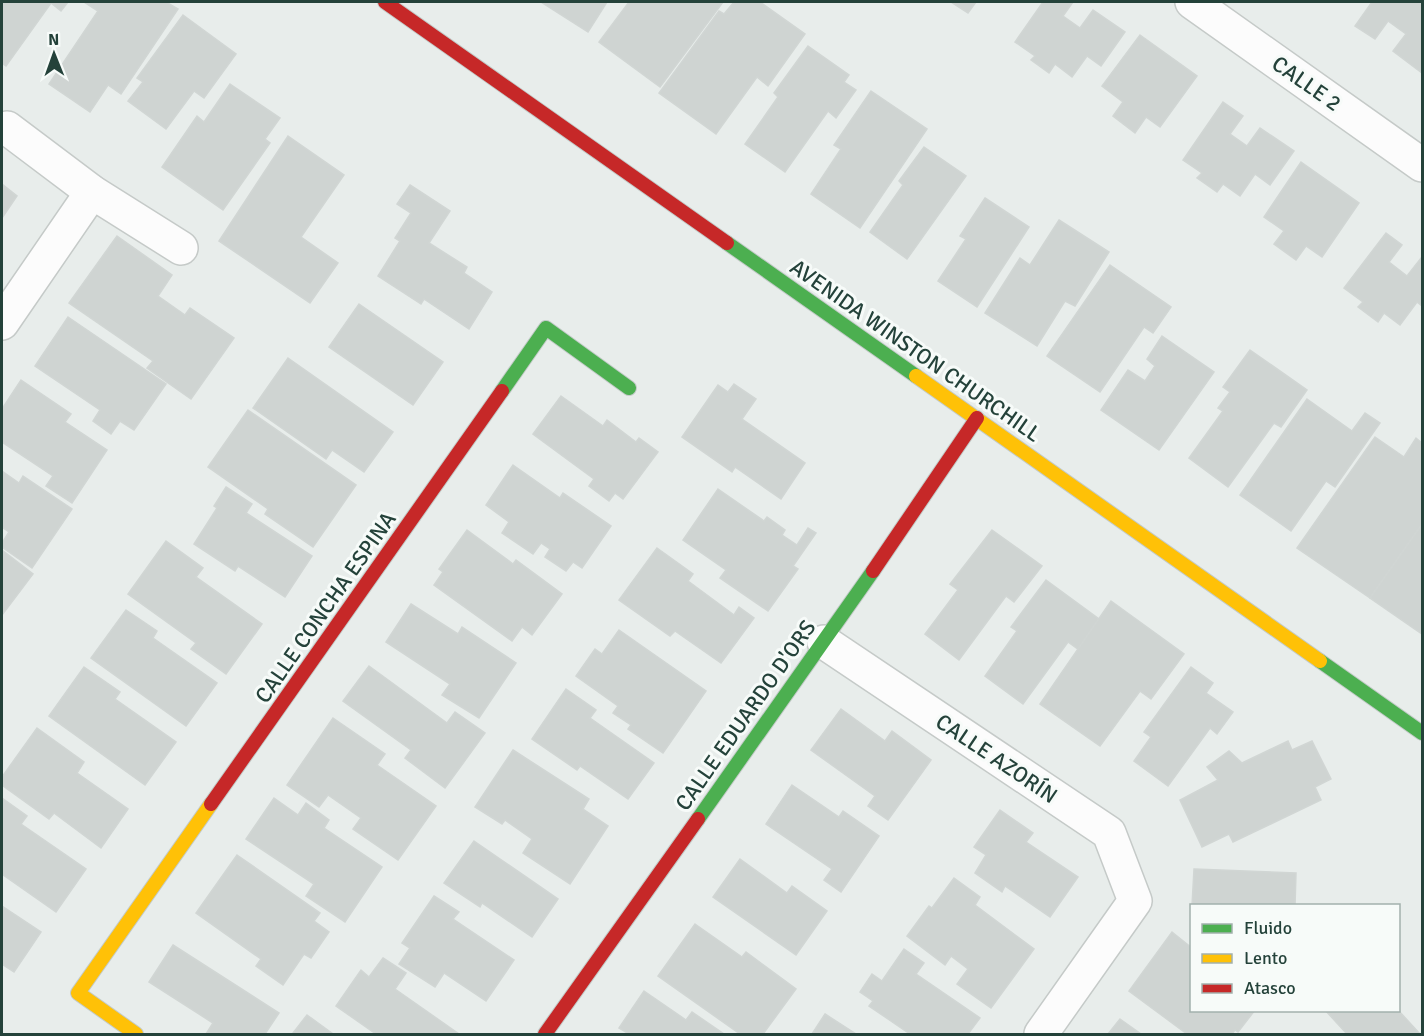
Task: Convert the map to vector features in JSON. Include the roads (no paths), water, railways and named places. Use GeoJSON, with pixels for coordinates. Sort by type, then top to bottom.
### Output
{"type":"FeatureCollection","features":[{"type":"Feature","properties":{"kind":"street","name":"AVENIDA WINSTON CHURCHILL"},"geometry":{"type":"LineString","coordinates":[[386,2],[1422,734]]}},
{"type":"Feature","properties":{"kind":"street","name":"CALLE 2"},"geometry":{"type":"LineString","coordinates":[[1192,2],[1422,165]]}},
{"type":"Feature","properties":{"kind":"street"},"geometry":{"type":"LineString","coordinates":[[8,128],[92,192],[181,249]]}},
{"type":"Feature","properties":{"kind":"street"},"geometry":{"type":"LineString","coordinates":[[2,323],[92,192]]}},
{"type":"Feature","properties":{"kind":"street","name":"CALLE CONCHA ESPINA"},"geometry":{"type":"LineString","coordinates":[[136,1035],[78,993],[546,328],[629,388]]}},
{"type":"Feature","properties":{"kind":"street","name":"CALLE EDUARDO D'ORS"},"geometry":{"type":"LineString","coordinates":[[545,1035],[824,642],[977,418]]}},
{"type":"Feature","properties":{"kind":"street","name":"CALLE AZORÍN"},"geometry":{"type":"LineString","coordinates":[[824,642],[1109,833],[1135,901],[1041,1035]]}}]}
